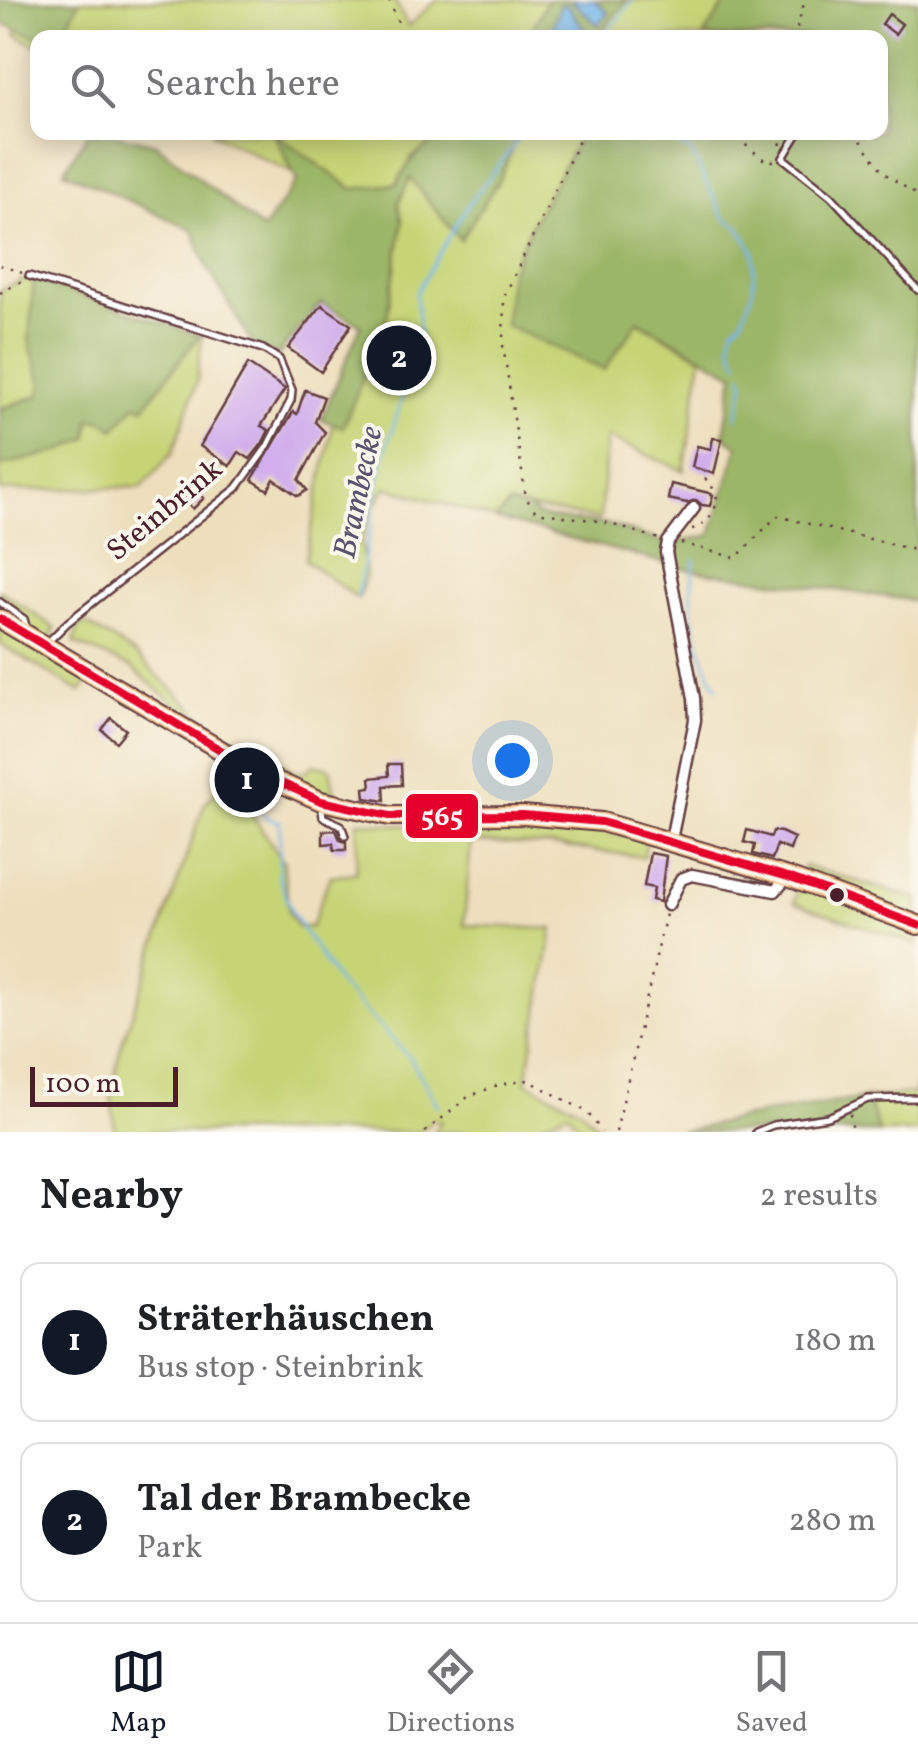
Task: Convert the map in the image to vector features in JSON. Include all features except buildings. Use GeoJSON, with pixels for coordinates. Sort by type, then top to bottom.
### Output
{"type":"FeatureCollection","features":[{"type":"Feature","properties":{"kind":"main road"},"geometry":{"type":"LineString","coordinates":[[0,619],[292,790],[321,802],[390,816],[583,820],[671,840],[918,924]]}},
{"type":"Feature","properties":{"kind":"street"},"geometry":{"type":"LineString","coordinates":[[671,840],[694,720],[694,698],[667,562],[668,542],[694,508]]}},
{"type":"Feature","properties":{"kind":"street"},"geometry":{"type":"LineString","coordinates":[[668,906],[681,879],[692,875],[775,891],[788,878]]}},
{"type":"Feature","properties":{"kind":"lane"},"geometry":{"type":"LineString","coordinates":[[794,140],[783,158],[831,196],[918,290]]}},
{"type":"Feature","properties":{"kind":"lane","name":"Steinbrink"},"geometry":{"type":"LineString","coordinates":[[30,276],[262,349],[279,359],[292,390],[268,447],[237,488],[44,646]]}},
{"type":"Feature","properties":{"kind":"lane"},"geometry":{"type":"LineString","coordinates":[[0,602],[24,619],[26,634]]}},
{"type":"Feature","properties":{"kind":"lane"},"geometry":{"type":"LineString","coordinates":[[321,802],[323,817],[341,824],[345,836]]}},
{"type":"Feature","properties":{"kind":"lane"},"geometry":{"type":"LineString","coordinates":[[756,1132],[828,1117],[868,1099],[918,1098]]}},
{"type":"Feature","properties":{"kind":"path"},"geometry":{"type":"LineString","coordinates":[[389,0],[402,30]]}},
{"type":"Feature","properties":{"kind":"path"},"geometry":{"type":"LineString","coordinates":[[796,30],[805,0]]}},
{"type":"Feature","properties":{"kind":"path"},"geometry":{"type":"LineString","coordinates":[[578,140],[504,297],[503,344],[526,498],[536,512],[604,522],[736,558],[777,516],[918,551]]}},
{"type":"Feature","properties":{"kind":"path"},"geometry":{"type":"LineString","coordinates":[[738,140],[766,161],[774,163],[783,158]]}},
{"type":"Feature","properties":{"kind":"path"},"geometry":{"type":"LineString","coordinates":[[861,140],[884,173],[918,196]]}},
{"type":"Feature","properties":{"kind":"path"},"geometry":{"type":"LineString","coordinates":[[0,265],[30,276]]}},
{"type":"Feature","properties":{"kind":"path"},"geometry":{"type":"LineString","coordinates":[[0,294],[30,276]]}},
{"type":"Feature","properties":{"kind":"path"},"geometry":{"type":"LineString","coordinates":[[616,1132],[668,906]]}},
{"type":"Feature","properties":{"kind":"path"},"geometry":{"type":"LineString","coordinates":[[426,1132],[468,1098],[498,1085],[528,1080],[587,1112],[602,1132]]}},
{"type":"Feature","properties":{"kind":"path"},"geometry":{"type":"LineString","coordinates":[[849,1109],[852,1132]]}},
{"type":"Feature","properties":{"kind":"green space"},"geometry":{"type":"Polygon","coordinates":[[[0,0],[80,0],[68,23],[84,30],[30,30],[30,34],[0,23],[0,0]]]}},
{"type":"Feature","properties":{"kind":"green space"},"geometry":{"type":"Polygon","coordinates":[[[80,0],[394,0],[408,26],[437,0],[890,0],[870,30],[30,30],[30,42],[15,34],[31,7],[67,24],[80,0]]]}},
{"type":"Feature","properties":{"kind":"green space"},"geometry":{"type":"Polygon","coordinates":[[[547,0],[627,0],[603,30],[532,30],[547,0]]]}},
{"type":"Feature","properties":{"kind":"green space"},"geometry":{"type":"Polygon","coordinates":[[[728,0],[918,0],[918,601],[692,570],[496,519],[509,504],[550,518],[606,524],[669,544],[711,535],[738,447],[724,435],[734,374],[638,321],[604,370],[505,325],[510,272],[578,140],[888,140],[888,30],[708,30],[728,0]]]}},
{"type":"Feature","properties":{"kind":"green space"},"geometry":{"type":"Polygon","coordinates":[[[84,140],[140,140],[156,144],[263,230],[297,181],[277,140],[284,140],[353,189],[397,184],[420,152],[439,140],[516,140],[499,180],[460,240],[410,178],[398,204],[403,222],[386,322],[343,427],[321,420],[361,325],[321,303],[278,355],[255,349],[206,265],[193,230],[64,171],[84,140]]]}},
{"type":"Feature","properties":{"kind":"green space"},"geometry":{"type":"Polygon","coordinates":[[[225,140],[440,140],[409,159],[460,140],[578,140],[510,272],[637,321],[702,357],[684,471],[607,437],[600,519],[509,505],[496,519],[386,487],[369,516],[361,541],[366,575],[358,599],[305,560],[333,424],[340,425],[386,322],[296,175],[225,140]]]}},
{"type":"Feature","properties":{"kind":"green space"},"geometry":{"type":"Polygon","coordinates":[[[34,279],[29,341],[42,383],[40,395],[0,409],[0,290],[34,279]]]}},
{"type":"Feature","properties":{"kind":"green space"},"geometry":{"type":"Polygon","coordinates":[[[34,279],[202,336],[144,407],[136,404],[114,429],[103,421],[90,419],[88,438],[61,451],[0,466],[0,409],[40,395],[42,383],[29,341],[34,279]]]}},
{"type":"Feature","properties":{"kind":"green space"},"geometry":{"type":"Polygon","coordinates":[[[202,336],[197,382],[173,452],[142,487],[0,491],[0,466],[29,457],[89,419],[115,428],[136,404],[144,406],[202,336]]]}},
{"type":"Feature","properties":{"kind":"green space"},"geometry":{"type":"Polygon","coordinates":[[[0,591],[55,628],[45,657],[88,682],[81,692],[0,644],[0,591]]]}},
{"type":"Feature","properties":{"kind":"green space"},"geometry":{"type":"Polygon","coordinates":[[[87,624],[135,654],[223,736],[255,747],[297,772],[307,771],[314,764],[330,768],[335,796],[297,784],[220,742],[131,667],[74,643],[79,626],[87,624]]]}},
{"type":"Feature","properties":{"kind":"green space"},"geometry":{"type":"Polygon","coordinates":[[[227,777],[283,861],[289,913],[297,927],[311,927],[330,876],[356,873],[358,821],[399,825],[539,824],[647,839],[644,857],[557,846],[471,842],[464,925],[553,929],[526,1082],[582,1110],[602,1132],[584,1132],[568,1112],[523,1132],[433,1132],[441,1122],[434,1120],[419,1132],[115,1132],[111,1096],[120,1049],[204,805],[227,777]]]}},
{"type":"Feature","properties":{"kind":"green space"},"geometry":{"type":"Polygon","coordinates":[[[804,866],[918,899],[918,945],[794,903],[804,866]]]}},
{"type":"Feature","properties":{"kind":"green space"},"geometry":{"type":"Polygon","coordinates":[[[918,1078],[918,1132],[879,1132],[866,1098],[914,1094],[918,1078]]]}},
{"type":"Feature","properties":{"kind":"green space"},"geometry":{"type":"Polygon","coordinates":[[[867,1098],[879,1132],[680,1132],[767,1113],[867,1098]]]}},
{"type":"Feature","properties":{"kind":"water"},"geometry":{"type":"Polygon","coordinates":[[[571,0],[595,0],[608,13],[598,25],[571,0]]]}},
{"type":"Feature","properties":{"kind":"water"},"geometry":{"type":"Polygon","coordinates":[[[561,5],[568,6],[585,30],[552,30],[561,5]]]}},
{"type":"Feature","properties":{"kind":"waterway","name":"Brambecke"},"geometry":{"type":"LineString","coordinates":[[609,30],[633,0]]}},
{"type":"Feature","properties":{"kind":"waterway","name":"Brambecke"},"geometry":{"type":"LineString","coordinates":[[357,597],[384,455],[420,343],[416,293],[466,208],[518,140]]}},
{"type":"Feature","properties":{"kind":"waterway"},"geometry":{"type":"LineString","coordinates":[[672,140],[691,152],[724,217],[739,227],[754,252],[753,290],[742,320],[733,329],[731,343],[738,363]]}},
{"type":"Feature","properties":{"kind":"waterway"},"geometry":{"type":"LineString","coordinates":[[737,418],[745,382],[742,375]]}},
{"type":"Feature","properties":{"kind":"waterway"},"geometry":{"type":"LineString","coordinates":[[695,559],[692,609],[703,657],[717,688]]}},
{"type":"Feature","properties":{"kind":"waterway","name":"Brambecke"},"geometry":{"type":"LineString","coordinates":[[234,778],[265,817],[280,822],[279,877],[292,913],[339,984],[410,1058],[438,1106]]}},
{"type":"Feature","properties":{"kind":"transit line","name":"565"},"geometry":{"type":"LineString","coordinates":[[0,619],[261,774],[321,801],[390,816],[523,815],[602,822],[788,877],[918,925]]}},
{"type":"Feature","properties":{"kind":"place","name":"Tal der Brambecke"},"geometry":{"type":"Point","coordinates":[399,358]}},
{"type":"Feature","properties":{"kind":"place","name":"Sträterhäuschen"},"geometry":{"type":"Point","coordinates":[247,780]}}]}
